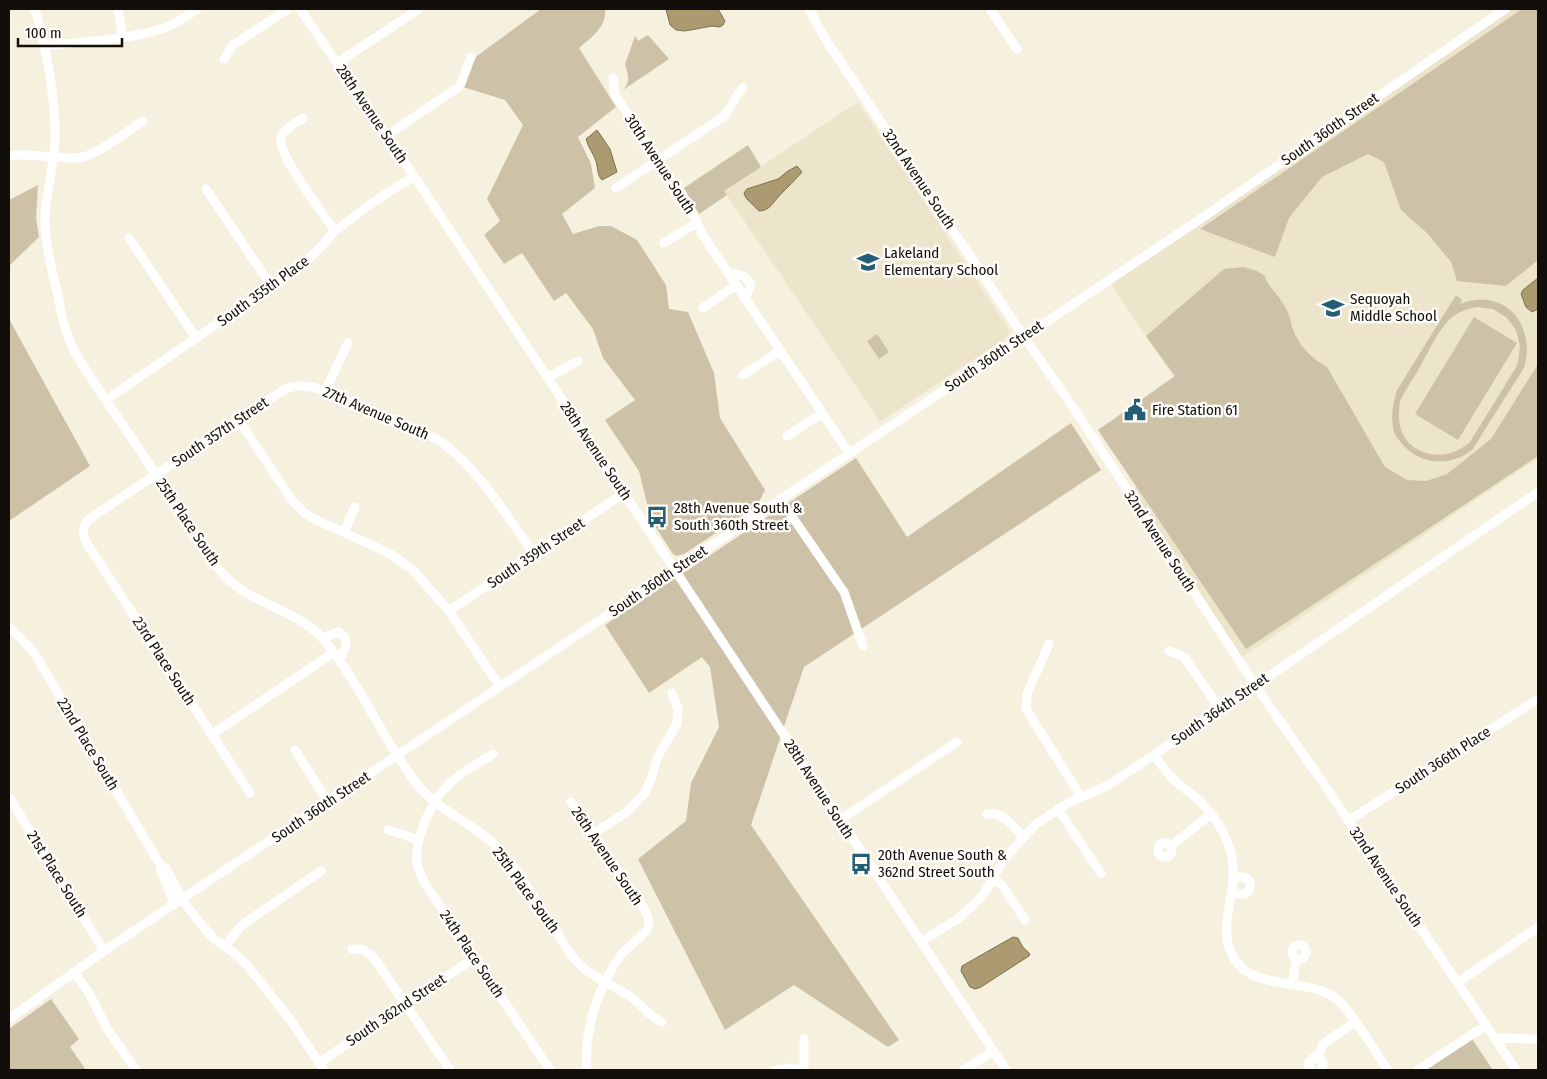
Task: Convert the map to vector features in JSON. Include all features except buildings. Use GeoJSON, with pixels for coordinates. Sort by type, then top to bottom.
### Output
{"type":"FeatureCollection","features":[{"type":"Feature","properties":{"kind":"street","name":"25th Place South"},"geometry":{"type":"LineString","coordinates":[[34,9],[44,46],[54,121],[54,156],[45,227],[64,326],[70,344],[199,542],[228,578],[250,595],[288,613],[323,638],[340,660],[398,755],[422,790],[435,803],[481,833],[497,848],[570,953],[584,967],[631,996],[654,1018],[662,1022]]}},
{"type":"Feature","properties":{"kind":"street"},"geometry":{"type":"LineString","coordinates":[[118,9],[123,37]]}},
{"type":"Feature","properties":{"kind":"street"},"geometry":{"type":"LineString","coordinates":[[44,46],[123,37],[165,28],[197,9]]}},
{"type":"Feature","properties":{"kind":"street"},"geometry":{"type":"LineString","coordinates":[[224,59],[233,46],[288,9]]}},
{"type":"Feature","properties":{"kind":"street","name":"28th Avenue South"},"geometry":{"type":"LineString","coordinates":[[300,9],[414,176],[1006,1070]]}},
{"type":"Feature","properties":{"kind":"street"},"geometry":{"type":"LineString","coordinates":[[337,63],[419,9]]}},
{"type":"Feature","properties":{"kind":"street","name":"32nd Avenue South"},"geometry":{"type":"LineString","coordinates":[[810,9],[824,37],[1024,337],[1073,407],[1255,685],[1516,1070]]}},
{"type":"Feature","properties":{"kind":"street"},"geometry":{"type":"LineString","coordinates":[[990,9],[1017,49]]}},
{"type":"Feature","properties":{"kind":"street","name":"South 360th Street"},"geometry":{"type":"LineString","coordinates":[[9,1019],[104,951],[1202,218],[1505,9]]}},
{"type":"Feature","properties":{"kind":"street"},"geometry":{"type":"LineString","coordinates":[[386,136],[457,89],[462,83],[471,57]]}},
{"type":"Feature","properties":{"kind":"street","name":"30th Avenue South"},"geometry":{"type":"LineString","coordinates":[[613,78],[615,95],[689,206],[702,234],[849,453]]}},
{"type":"Feature","properties":{"kind":"street"},"geometry":{"type":"LineString","coordinates":[[616,188],[723,116],[729,111],[735,97],[743,88]]}},
{"type":"Feature","properties":{"kind":"street"},"geometry":{"type":"LineString","coordinates":[[304,118],[283,133],[280,141],[281,148],[335,230]]}},
{"type":"Feature","properties":{"kind":"street"},"geometry":{"type":"LineString","coordinates":[[9,156],[78,157],[88,155],[143,121]]}},
{"type":"Feature","properties":{"kind":"street","name":"South 355th Place"},"geometry":{"type":"LineString","coordinates":[[106,400],[272,286],[309,259],[335,230],[414,176]]}},
{"type":"Feature","properties":{"kind":"street"},"geometry":{"type":"LineString","coordinates":[[206,189],[272,286]]}},
{"type":"Feature","properties":{"kind":"street"},"geometry":{"type":"LineString","coordinates":[[664,243],[696,223]]}},
{"type":"Feature","properties":{"kind":"street"},"geometry":{"type":"LineString","coordinates":[[129,238],[196,338]]}},
{"type":"Feature","properties":{"kind":"street"},"geometry":{"type":"LineString","coordinates":[[728,273],[744,276],[749,280],[751,285],[745,298]]}},
{"type":"Feature","properties":{"kind":"street"},"geometry":{"type":"LineString","coordinates":[[703,308],[736,286]]}},
{"type":"Feature","properties":{"kind":"street"},"geometry":{"type":"LineString","coordinates":[[326,391],[348,343]]}},
{"type":"Feature","properties":{"kind":"street"},"geometry":{"type":"LineString","coordinates":[[743,375],[780,351]]}},
{"type":"Feature","properties":{"kind":"street"},"geometry":{"type":"LineString","coordinates":[[547,378],[578,361]]}},
{"type":"Feature","properties":{"kind":"street","name":"27th Avenue South"},"geometry":{"type":"LineString","coordinates":[[285,389],[299,385],[326,391],[428,434],[441,442],[470,468],[534,554]]}},
{"type":"Feature","properties":{"kind":"street","name":"South 357th Street"},"geometry":{"type":"LineString","coordinates":[[84,528],[92,516],[285,389]]}},
{"type":"Feature","properties":{"kind":"street"},"geometry":{"type":"LineString","coordinates":[[787,436],[822,413]]}},
{"type":"Feature","properties":{"kind":"street"},"geometry":{"type":"LineString","coordinates":[[239,420],[297,506],[314,519],[378,547],[402,560],[419,577],[448,611],[500,687]]}},
{"type":"Feature","properties":{"kind":"street","name":"South 364th Street"},"geometry":{"type":"LineString","coordinates":[[921,942],[967,911],[983,895],[1004,858],[1036,824],[1058,809],[1107,786],[1154,755],[1538,492]]}},
{"type":"Feature","properties":{"kind":"street","name":"South 359th Street"},"geometry":{"type":"LineString","coordinates":[[448,611],[624,493]]}},
{"type":"Feature","properties":{"kind":"street"},"geometry":{"type":"LineString","coordinates":[[780,499],[844,592],[863,646]]}},
{"type":"Feature","properties":{"kind":"street"},"geometry":{"type":"LineString","coordinates":[[344,532],[355,507]]}},
{"type":"Feature","properties":{"kind":"street","name":"23rd Place South"},"geometry":{"type":"LineString","coordinates":[[84,528],[84,538],[90,549],[250,793]]}},
{"type":"Feature","properties":{"kind":"street","name":"22nd Place South"},"geometry":{"type":"LineString","coordinates":[[9,627],[33,652],[161,866],[166,868],[179,902],[210,936],[243,961],[270,993],[321,1066]]}},
{"type":"Feature","properties":{"kind":"street"},"geometry":{"type":"LineString","coordinates":[[323,638],[339,632],[345,637],[346,646],[340,660]]}},
{"type":"Feature","properties":{"kind":"street"},"geometry":{"type":"LineString","coordinates":[[1049,644],[1028,694],[1026,709],[1081,797]]}},
{"type":"Feature","properties":{"kind":"street"},"geometry":{"type":"LineString","coordinates":[[1168,651],[1184,657],[1220,709]]}},
{"type":"Feature","properties":{"kind":"street"},"geometry":{"type":"LineString","coordinates":[[211,734],[333,653]]}},
{"type":"Feature","properties":{"kind":"street"},"geometry":{"type":"LineString","coordinates":[[593,834],[634,806],[644,794],[658,756],[677,724],[678,709],[672,693]]}},
{"type":"Feature","properties":{"kind":"street","name":"South 366th Place"},"geometry":{"type":"LineString","coordinates":[[1348,821],[1538,699]]}},
{"type":"Feature","properties":{"kind":"street"},"geometry":{"type":"LineString","coordinates":[[840,820],[957,742]]}},
{"type":"Feature","properties":{"kind":"street"},"geometry":{"type":"LineString","coordinates":[[295,750],[328,802]]}},
{"type":"Feature","properties":{"kind":"street","name":"24th Place South"},"geometry":{"type":"LineString","coordinates":[[492,754],[451,782],[435,803],[422,831],[417,862],[421,877],[550,1070]]}},
{"type":"Feature","properties":{"kind":"street"},"geometry":{"type":"LineString","coordinates":[[1154,755],[1173,778],[1202,802],[1222,829],[1228,843],[1232,858],[1233,876],[1226,930],[1230,950],[1238,965],[1252,975],[1319,990],[1333,997],[1343,1006],[1388,1070]]}},
{"type":"Feature","properties":{"kind":"street","name":"21st Place South"},"geometry":{"type":"LineString","coordinates":[[9,797],[104,951]]}},
{"type":"Feature","properties":{"kind":"street","name":"26th Avenue South"},"geometry":{"type":"LineString","coordinates":[[571,802],[647,914],[648,927],[622,954],[606,982]]}},
{"type":"Feature","properties":{"kind":"street"},"geometry":{"type":"LineString","coordinates":[[1058,809],[1101,874]]}},
{"type":"Feature","properties":{"kind":"street"},"geometry":{"type":"LineString","coordinates":[[987,814],[1000,815],[1023,837]]}},
{"type":"Feature","properties":{"kind":"street"},"geometry":{"type":"LineString","coordinates":[[1171,846],[1211,814]]}},
{"type":"Feature","properties":{"kind":"street"},"geometry":{"type":"LineString","coordinates":[[388,830],[419,841]]}},
{"type":"Feature","properties":{"kind":"street"},"geometry":{"type":"LineString","coordinates":[[225,946],[242,925],[321,871]]}},
{"type":"Feature","properties":{"kind":"street"},"geometry":{"type":"LineString","coordinates":[[1231,893],[1244,894],[1250,887],[1247,878],[1233,876]]}},
{"type":"Feature","properties":{"kind":"street"},"geometry":{"type":"LineString","coordinates":[[992,879],[1002,885],[1024,920]]}},
{"type":"Feature","properties":{"kind":"street"},"geometry":{"type":"LineString","coordinates":[[1457,983],[1538,927]]}},
{"type":"Feature","properties":{"kind":"street"},"geometry":{"type":"LineString","coordinates":[[352,949],[361,949],[369,952],[450,1070]]}},
{"type":"Feature","properties":{"kind":"street","name":"South 362nd Street"},"geometry":{"type":"LineString","coordinates":[[321,1066],[405,1004],[474,958]]}},
{"type":"Feature","properties":{"kind":"street"},"geometry":{"type":"LineString","coordinates":[[1292,985],[1298,958]]}},
{"type":"Feature","properties":{"kind":"street"},"geometry":{"type":"LineString","coordinates":[[74,972],[89,993],[108,1030],[136,1070]]}},
{"type":"Feature","properties":{"kind":"street"},"geometry":{"type":"LineString","coordinates":[[587,1070],[586,1052],[590,1029],[598,1000],[606,982]]}},
{"type":"Feature","properties":{"kind":"street"},"geometry":{"type":"LineString","coordinates":[[1318,1058],[1323,1044],[1355,1022]]}},
{"type":"Feature","properties":{"kind":"street"},"geometry":{"type":"LineString","coordinates":[[1418,1070],[1485,1026]]}},
{"type":"Feature","properties":{"kind":"street"},"geometry":{"type":"LineString","coordinates":[[1494,1038],[1538,1039]]}},
{"type":"Feature","properties":{"kind":"street"},"geometry":{"type":"LineString","coordinates":[[776,1070],[794,1068],[803,1070],[804,1039]]}},
{"type":"Feature","properties":{"kind":"street"},"geometry":{"type":"LineString","coordinates":[[964,1070],[993,1051]]}},
{"type":"Feature","properties":{"kind":"street"},"geometry":{"type":"LineString","coordinates":[[1310,1070],[1308,1066],[1310,1060],[1318,1058]]}},
{"type":"Feature","properties":{"kind":"street"},"geometry":{"type":"LineString","coordinates":[[1318,1058],[1323,1064],[1321,1070]]}},
{"type":"Feature","properties":{"kind":"shaded area"},"geometry":{"type":"Polygon","coordinates":[[[541,9],[605,9],[601,27],[579,48],[616,107],[578,137],[591,164],[595,188],[562,214],[573,234],[599,226],[611,226],[637,240],[666,285],[669,309],[688,312],[714,373],[720,418],[765,490],[757,506],[684,554],[676,556],[673,554],[651,520],[639,471],[605,420],[635,400],[603,358],[593,329],[566,293],[554,301],[522,253],[504,264],[484,235],[500,221],[487,199],[523,125],[505,100],[463,87],[472,63],[477,56],[541,9]]]}},
{"type":"Feature","properties":{"kind":"shaded area"},"geometry":{"type":"Polygon","coordinates":[[[666,9],[718,9],[725,21],[720,27],[712,26],[685,31],[676,30],[670,25],[666,9]]]}},
{"type":"Feature","properties":{"kind":"shaded area","name":"Sequoyah Middle School"},"geometry":{"type":"Polygon","coordinates":[[[1505,9],[1538,9],[1538,458],[1238,660],[1129,492],[1213,436],[1108,280],[1505,9]]]}},
{"type":"Feature","properties":{"kind":"shaded area"},"geometry":{"type":"Polygon","coordinates":[[[1522,9],[1538,9],[1538,260],[1506,286],[1457,281],[1451,262],[1428,234],[1401,210],[1384,162],[1368,154],[1322,177],[1289,218],[1275,257],[1200,229],[1522,9]]]}},
{"type":"Feature","properties":{"kind":"shaded area"},"geometry":{"type":"Polygon","coordinates":[[[648,35],[669,59],[623,90],[628,80],[625,64],[635,36],[638,41],[648,35]]]}},
{"type":"Feature","properties":{"kind":"shaded area","name":"Lakeland Elementary School"},"geometry":{"type":"Polygon","coordinates":[[[858,102],[1008,328],[1009,334],[1006,338],[880,422],[724,191],[858,102]]]}},
{"type":"Feature","properties":{"kind":"shaded area"},"geometry":{"type":"Polygon","coordinates":[[[597,130],[610,149],[617,172],[602,180],[598,174],[596,161],[586,139],[597,130]]]}},
{"type":"Feature","properties":{"kind":"shaded area"},"geometry":{"type":"Polygon","coordinates":[[[748,145],[761,167],[724,191],[727,195],[699,214],[684,188],[748,145]]]}},
{"type":"Feature","properties":{"kind":"shaded area"},"geometry":{"type":"Polygon","coordinates":[[[797,166],[802,172],[771,206],[763,211],[759,211],[746,198],[744,193],[747,189],[778,179],[797,166]]]}},
{"type":"Feature","properties":{"kind":"shaded area"},"geometry":{"type":"Polygon","coordinates":[[[38,185],[36,218],[39,237],[9,266],[9,200],[38,185]]]}},
{"type":"Feature","properties":{"kind":"shaded area"},"geometry":{"type":"Polygon","coordinates":[[[1244,267],[1265,276],[1268,284],[1287,310],[1298,340],[1316,360],[1327,367],[1385,467],[1407,480],[1426,481],[1447,474],[1491,439],[1538,364],[1538,456],[1246,649],[1098,430],[1175,376],[1146,336],[1224,269],[1244,267]]]}},
{"type":"Feature","properties":{"kind":"shaded area"},"geometry":{"type":"Polygon","coordinates":[[[1538,278],[1538,309],[1532,312],[1526,307],[1521,294],[1523,290],[1538,278]]]}},
{"type":"Feature","properties":{"kind":"shaded area"},"geometry":{"type":"Polygon","coordinates":[[[1456,295],[1462,300],[1460,304],[1476,300],[1490,300],[1503,305],[1513,313],[1521,324],[1526,337],[1527,352],[1524,368],[1472,450],[1464,455],[1446,461],[1428,460],[1419,457],[1403,445],[1394,432],[1392,421],[1393,405],[1397,390],[1456,295]],[[1477,307],[1459,313],[1450,319],[1436,337],[1400,402],[1400,427],[1405,438],[1413,447],[1435,455],[1447,454],[1459,450],[1470,442],[1515,369],[1520,346],[1516,330],[1507,318],[1493,309],[1477,307]]]}},
{"type":"Feature","properties":{"kind":"shaded area"},"geometry":{"type":"Polygon","coordinates":[[[1474,317],[1517,343],[1458,440],[1415,414],[1474,317]]]}},
{"type":"Feature","properties":{"kind":"shaded area"},"geometry":{"type":"Polygon","coordinates":[[[9,319],[90,466],[9,521],[9,319]]]}},
{"type":"Feature","properties":{"kind":"shaded area"},"geometry":{"type":"Polygon","coordinates":[[[877,334],[889,352],[879,359],[867,341],[877,334]]]}},
{"type":"Feature","properties":{"kind":"shaded area"},"geometry":{"type":"Polygon","coordinates":[[[1071,423],[1101,470],[804,667],[751,825],[899,1040],[888,1047],[794,985],[725,1030],[638,859],[686,821],[691,783],[719,727],[710,667],[702,657],[649,693],[605,625],[856,458],[907,537],[1071,423]]]}},
{"type":"Feature","properties":{"kind":"shaded area"},"geometry":{"type":"Polygon","coordinates":[[[1013,937],[1018,938],[1022,946],[1030,954],[1029,956],[981,987],[975,989],[970,987],[961,971],[962,966],[1013,937]]]}},
{"type":"Feature","properties":{"kind":"shaded area"},"geometry":{"type":"Polygon","coordinates":[[[51,999],[79,1039],[70,1047],[86,1070],[9,1070],[9,1029],[51,999]]]}},
{"type":"Feature","properties":{"kind":"shaded area"},"geometry":{"type":"Polygon","coordinates":[[[1470,1036],[1493,1070],[1420,1070],[1470,1036]]]}},
{"type":"Feature","properties":{"kind":"place","name":"Lakeland Elementary School"},"geometry":{"type":"Point","coordinates":[868,262]}},
{"type":"Feature","properties":{"kind":"place","name":"Sequoyah Middle School"},"geometry":{"type":"Point","coordinates":[1333,308]}},
{"type":"Feature","properties":{"kind":"place","name":"Fire Station 61"},"geometry":{"type":"Point","coordinates":[1135,410]}},
{"type":"Feature","properties":{"kind":"place","name":"28th Avenue South & South 360th Street"},"geometry":{"type":"Point","coordinates":[657,517]}},
{"type":"Feature","properties":{"kind":"place","name":"20th Avenue South & 362nd Street South"},"geometry":{"type":"Point","coordinates":[861,864]}}]}
